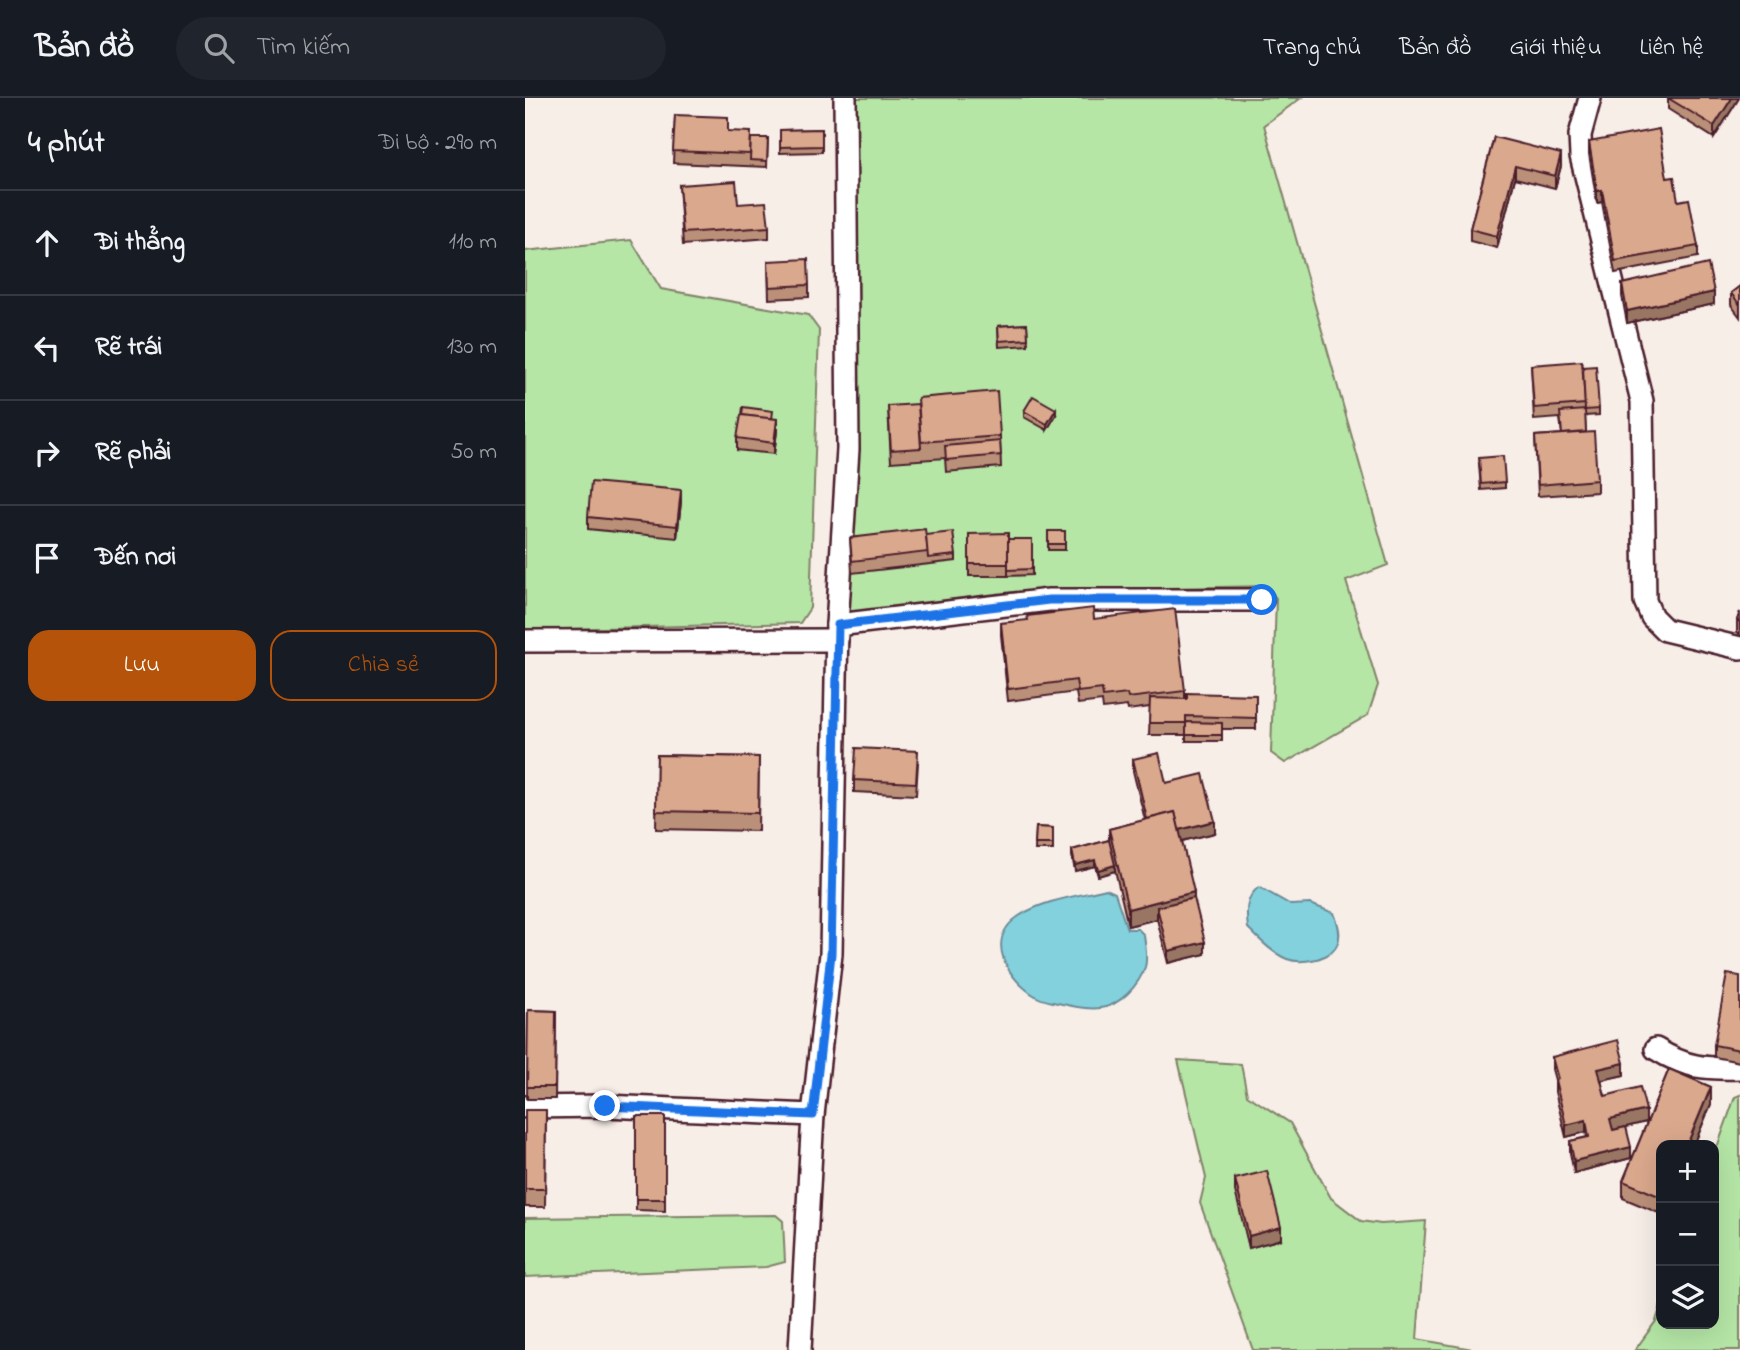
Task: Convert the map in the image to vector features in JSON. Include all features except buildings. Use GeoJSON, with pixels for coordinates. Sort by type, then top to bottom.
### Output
{"type":"FeatureCollection","features":[{"type":"Feature","properties":{"kind":"street"},"geometry":{"type":"LineString","coordinates":[[800,1350],[813,1115],[831,954],[837,632],[848,449],[845,98]]}},
{"type":"Feature","properties":{"kind":"street"},"geometry":{"type":"LineString","coordinates":[[1590,98],[1580,135],[1581,156],[1641,401],[1645,601],[1652,617],[1665,630],[1740,648]]}},
{"type":"Feature","properties":{"kind":"street"},"geometry":{"type":"LineString","coordinates":[[525,641],[837,632],[1049,600],[1262,600]]}},
{"type":"Feature","properties":{"kind":"street"},"geometry":{"type":"LineString","coordinates":[[1656,1049],[1686,1065],[1708,1069],[1740,1068]]}},
{"type":"Feature","properties":{"kind":"street"},"geometry":{"type":"LineString","coordinates":[[525,1107],[605,1106],[813,1115]]}},
{"type":"Feature","properties":{"kind":"green space"},"geometry":{"type":"Polygon","coordinates":[[[852,98],[1301,98],[1264,125],[1388,565],[1346,581],[1378,685],[1368,715],[1285,763],[1271,753],[1276,598],[1266,586],[1116,589],[843,617],[852,98]]]}},
{"type":"Feature","properties":{"kind":"green space"},"geometry":{"type":"Polygon","coordinates":[[[631,240],[661,289],[808,315],[819,330],[810,608],[800,623],[525,630],[525,251],[631,240]]]}},
{"type":"Feature","properties":{"kind":"green space"},"geometry":{"type":"Polygon","coordinates":[[[1178,1060],[1241,1064],[1247,1095],[1290,1123],[1331,1198],[1361,1221],[1381,1224],[1426,1221],[1417,1339],[1478,1350],[1253,1350],[1200,1203],[1206,1178],[1178,1060]]]}},
{"type":"Feature","properties":{"kind":"green space"},"geometry":{"type":"Polygon","coordinates":[[[1740,1095],[1740,1350],[1635,1350],[1656,1321],[1656,1329],[1719,1329],[1719,1142],[1735,1097],[1740,1095]]]}},
{"type":"Feature","properties":{"kind":"green space"},"geometry":{"type":"Polygon","coordinates":[[[776,1215],[783,1221],[785,1262],[766,1267],[525,1277],[525,1218],[776,1215]]]}},
{"type":"Feature","properties":{"kind":"water"},"geometry":{"type":"Polygon","coordinates":[[[1259,887],[1291,905],[1310,904],[1334,913],[1339,933],[1337,945],[1328,954],[1314,960],[1287,959],[1276,953],[1248,928],[1249,900],[1259,887]]]}},
{"type":"Feature","properties":{"kind":"water"},"geometry":{"type":"Polygon","coordinates":[[[1106,889],[1115,893],[1127,929],[1138,929],[1144,935],[1146,963],[1133,987],[1115,1003],[1095,1008],[1046,1000],[1026,990],[1009,970],[1004,959],[1001,948],[1008,926],[1019,916],[1039,906],[1106,889]]]}},
{"type":"Feature","properties":{"kind":"route"},"geometry":{"type":"LineString","coordinates":[[605,1106],[813,1115],[831,954],[838,625],[1049,600],[1262,600]]}}]}
